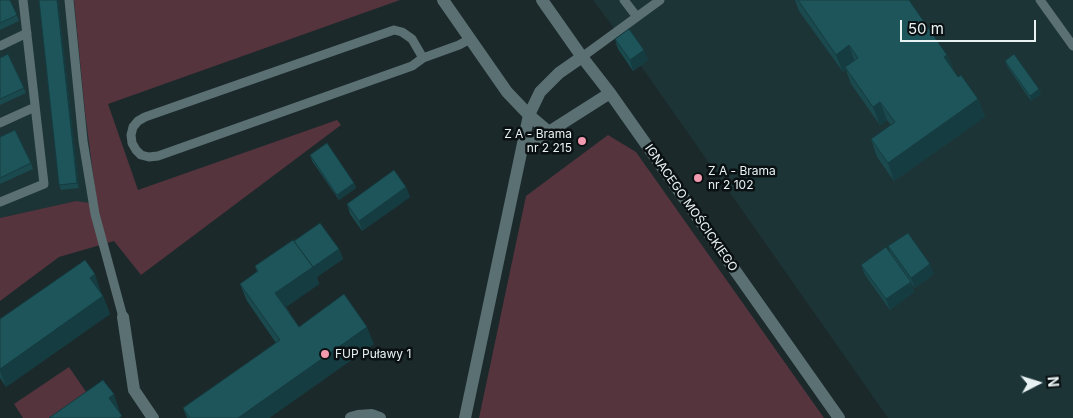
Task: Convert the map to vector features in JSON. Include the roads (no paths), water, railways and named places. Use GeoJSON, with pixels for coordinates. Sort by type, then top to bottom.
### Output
{"type":"FeatureCollection","features":[{"type":"Feature","properties":{"kind":"street"},"geometry":{"type":"LineString","coordinates":[[443,0],[507,92],[549,132]]}},
{"type":"Feature","properties":{"kind":"street","name":"IGNACEGO MOŚCICKIEGO"},"geometry":{"type":"LineString","coordinates":[[542,0],[610,93],[839,418]]}},
{"type":"Feature","properties":{"kind":"street"},"geometry":{"type":"LineString","coordinates":[[465,418],[529,115],[540,92],[559,73],[582,56]]}},
{"type":"Feature","properties":{"kind":"street"},"geometry":{"type":"LineString","coordinates":[[522,149],[610,93]]}},
{"type":"Feature","properties":{"kind":"street"},"geometry":{"type":"LineString","coordinates":[[123,317],[134,390],[153,418]]}},
{"type":"Feature","properties":{"kind":"street"},"geometry":{"type":"LineString","coordinates":[[352,418],[372,415],[380,418]]}},
{"type":"Feature","properties":{"kind":"lane"},"geometry":{"type":"LineString","coordinates":[[0,202],[44,184],[23,0]]}},
{"type":"Feature","properties":{"kind":"lane"},"geometry":{"type":"LineString","coordinates":[[69,0],[83,141],[95,214],[123,317]]}},
{"type":"Feature","properties":{"kind":"lane"},"geometry":{"type":"LineString","coordinates":[[624,0],[636,17]]}},
{"type":"Feature","properties":{"kind":"lane"},"geometry":{"type":"LineString","coordinates":[[582,56],[660,0]]}},
{"type":"Feature","properties":{"kind":"lane"},"geometry":{"type":"LineString","coordinates":[[1040,0],[1073,46]]}},
{"type":"Feature","properties":{"kind":"lane"},"geometry":{"type":"LineString","coordinates":[[423,58],[412,39],[402,32],[394,30],[145,117],[133,127],[132,143],[141,155],[158,156],[412,66],[423,58],[459,46],[470,39]]}},
{"type":"Feature","properties":{"kind":"lane"},"geometry":{"type":"LineString","coordinates":[[0,46],[26,33]]}},
{"type":"Feature","properties":{"kind":"lane"},"geometry":{"type":"LineString","coordinates":[[0,123],[35,107]]}},
{"type":"Feature","properties":{"kind":"place","name":"Z A - Brama nr 2 215"},"geometry":{"type":"Point","coordinates":[582,141]}},
{"type":"Feature","properties":{"kind":"place","name":"Z A - Brama nr 2 102"},"geometry":{"type":"Point","coordinates":[698,178]}},
{"type":"Feature","properties":{"kind":"place","name":"FUP Puławy 1"},"geometry":{"type":"Point","coordinates":[325,354]}}]}
